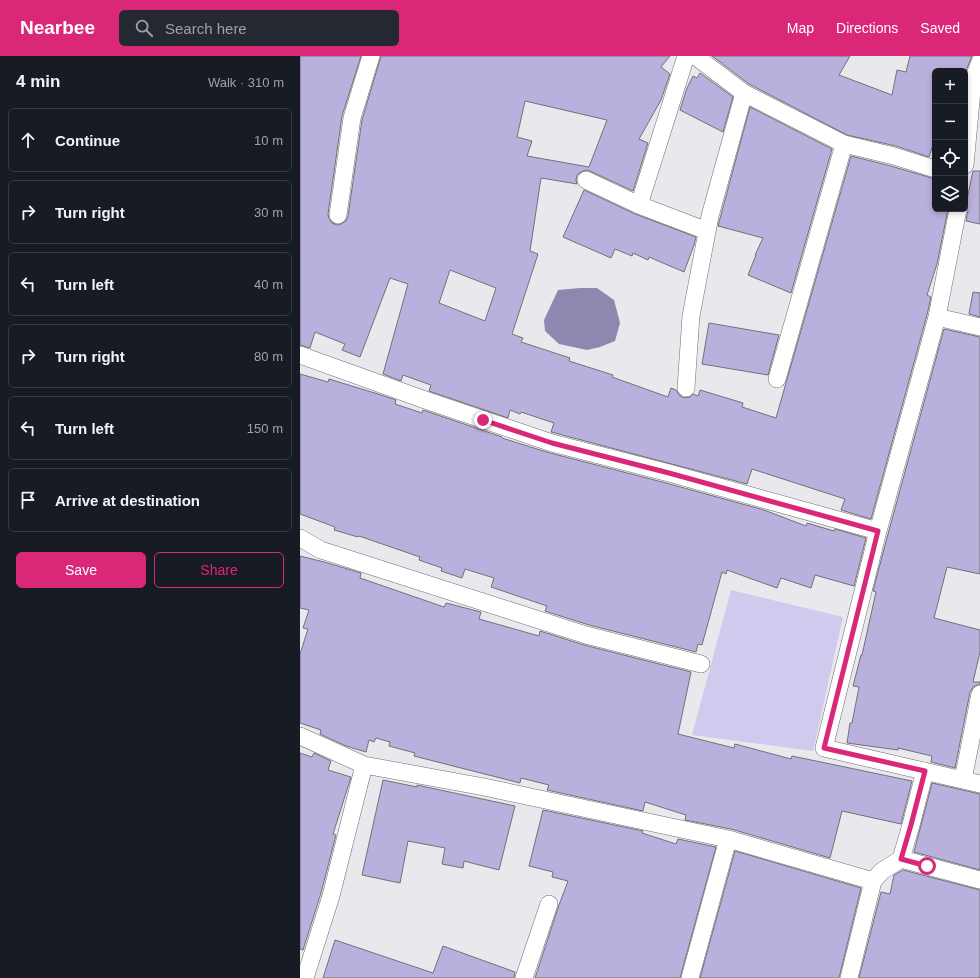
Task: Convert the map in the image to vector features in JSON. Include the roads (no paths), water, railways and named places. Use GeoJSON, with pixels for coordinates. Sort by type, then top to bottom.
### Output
{"type":"FeatureCollection","features":[{"type":"Feature","properties":{"kind":"street"},"geometry":{"type":"LineString","coordinates":[[338,215],[352,118],[371,56]]}},
{"type":"Feature","properties":{"kind":"street"},"geometry":{"type":"LineString","coordinates":[[639,205],[686,56]]}},
{"type":"Feature","properties":{"kind":"street"},"geometry":{"type":"LineString","coordinates":[[695,56],[744,93],[844,144],[894,156],[932,168]]}},
{"type":"Feature","properties":{"kind":"street"},"geometry":{"type":"LineString","coordinates":[[967,140],[973,80],[980,62]]}},
{"type":"Feature","properties":{"kind":"street"},"geometry":{"type":"LineString","coordinates":[[686,388],[691,316],[707,231],[744,93]]}},
{"type":"Feature","properties":{"kind":"street"},"geometry":{"type":"LineString","coordinates":[[778,379],[844,144]]}},
{"type":"Feature","properties":{"kind":"street"},"geometry":{"type":"LineString","coordinates":[[586,180],[639,205],[707,231]]}},
{"type":"Feature","properties":{"kind":"street"},"geometry":{"type":"LineString","coordinates":[[957,212],[937,317],[878,531],[824,748],[980,784]]}},
{"type":"Feature","properties":{"kind":"street"},"geometry":{"type":"LineString","coordinates":[[937,317],[980,327]]}},
{"type":"Feature","properties":{"kind":"street"},"geometry":{"type":"LineString","coordinates":[[300,355],[428,401],[552,443],[669,473],[878,531]]}},
{"type":"Feature","properties":{"kind":"street"},"geometry":{"type":"LineString","coordinates":[[300,538],[306,543],[321,550],[572,631],[701,664]]}},
{"type":"Feature","properties":{"kind":"street"},"geometry":{"type":"LineString","coordinates":[[963,780],[980,694]]}},
{"type":"Feature","properties":{"kind":"street"},"geometry":{"type":"LineString","coordinates":[[300,736],[364,765],[484,787],[728,839],[873,881]]}},
{"type":"Feature","properties":{"kind":"street"},"geometry":{"type":"LineString","coordinates":[[305,978],[331,896],[364,765]]}},
{"type":"Feature","properties":{"kind":"street"},"geometry":{"type":"LineString","coordinates":[[849,978],[873,881],[882,871],[901,859],[925,771]]}},
{"type":"Feature","properties":{"kind":"street"},"geometry":{"type":"LineString","coordinates":[[690,978],[728,839]]}},
{"type":"Feature","properties":{"kind":"street"},"geometry":{"type":"LineString","coordinates":[[901,859],[980,880]]}},
{"type":"Feature","properties":{"kind":"street"},"geometry":{"type":"LineString","coordinates":[[524,978],[549,904]]}}]}
